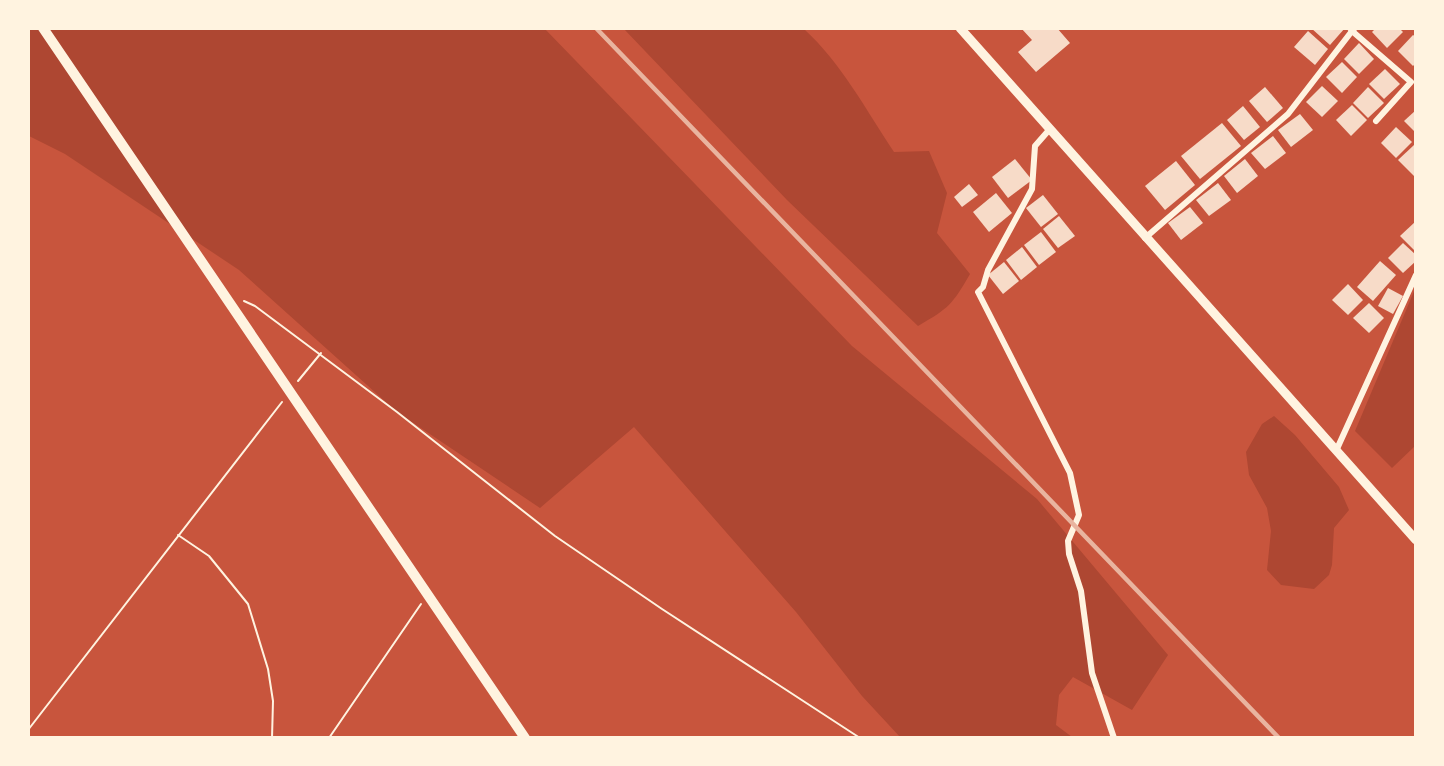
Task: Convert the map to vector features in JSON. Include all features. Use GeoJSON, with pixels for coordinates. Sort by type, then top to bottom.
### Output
{"type":"FeatureCollection","features":[{"type":"Feature","properties":{"kind":"highway"},"geometry":{"type":"LineString","coordinates":[[43,28],[525,738]]}},
{"type":"Feature","properties":{"kind":"main road"},"geometry":{"type":"LineString","coordinates":[[960,28],[1416,540]]}},
{"type":"Feature","properties":{"kind":"street"},"geometry":{"type":"LineString","coordinates":[[1145,238],[1288,114],[1352,30],[1413,85],[1376,121]]}},
{"type":"Feature","properties":{"kind":"street"},"geometry":{"type":"LineString","coordinates":[[1049,130],[1035,146],[1032,189],[988,270],[983,287],[978,292],[1070,473],[1079,515],[1068,541],[1069,555],[1081,591],[1092,673],[1113,738]]}},
{"type":"Feature","properties":{"kind":"street"},"geometry":{"type":"LineString","coordinates":[[1336,451],[1416,275]]}},
{"type":"Feature","properties":{"kind":"path"},"geometry":{"type":"LineString","coordinates":[[232,305],[241,300],[255,306],[321,353],[555,536],[860,738]]}},
{"type":"Feature","properties":{"kind":"path"},"geometry":{"type":"LineString","coordinates":[[28,730],[321,353]]}},
{"type":"Feature","properties":{"kind":"path"},"geometry":{"type":"LineString","coordinates":[[178,535],[209,556],[248,604],[268,669],[273,701],[272,738]]}},
{"type":"Feature","properties":{"kind":"path"},"geometry":{"type":"LineString","coordinates":[[329,738],[428,595]]}},
{"type":"Feature","properties":{"kind":"shaded area"},"geometry":{"type":"Polygon","coordinates":[[[28,29],[545,29],[852,346],[1037,499],[1168,655],[1132,710],[1073,677],[1059,695],[1056,725],[1072,737],[900,737],[862,696],[796,612],[634,427],[540,508],[397,412],[239,270],[65,154],[29,136],[28,29]]]}},
{"type":"Feature","properties":{"kind":"shaded area"},"geometry":{"type":"Polygon","coordinates":[[[624,29],[804,29],[842,72],[894,152],[929,151],[947,193],[937,233],[970,274],[959,293],[937,315],[918,326],[787,200],[624,29]]]}},
{"type":"Feature","properties":{"kind":"shaded area"},"geometry":{"type":"Polygon","coordinates":[[[1415,289],[1415,446],[1392,468],[1355,431],[1415,289]]]}},
{"type":"Feature","properties":{"kind":"shaded area"},"geometry":{"type":"Polygon","coordinates":[[[1274,416],[1295,435],[1339,487],[1349,510],[1334,528],[1332,565],[1329,575],[1314,589],[1281,585],[1267,570],[1271,531],[1267,508],[1249,475],[1246,452],[1262,424],[1274,416]]]}},
{"type":"Feature","properties":{"kind":"building"},"geometry":{"type":"Polygon","coordinates":[[[1021,28],[1057,28],[1070,43],[1036,72],[1018,52],[1032,40],[1021,28]]]}},
{"type":"Feature","properties":{"kind":"building"},"geometry":{"type":"Polygon","coordinates":[[[1311,28],[1345,28],[1330,45],[1311,28]]]}},
{"type":"Feature","properties":{"kind":"building"},"geometry":{"type":"Polygon","coordinates":[[[1376,28],[1399,28],[1403,32],[1387,48],[1372,32],[1376,28]]]}},
{"type":"Feature","properties":{"kind":"building"},"geometry":{"type":"Polygon","coordinates":[[[1308,31],[1328,49],[1315,65],[1294,47],[1308,31]]]}},
{"type":"Feature","properties":{"kind":"building"},"geometry":{"type":"Polygon","coordinates":[[[1413,35],[1416,37],[1416,63],[1413,66],[1398,51],[1413,35]]]}},
{"type":"Feature","properties":{"kind":"building"},"geometry":{"type":"Polygon","coordinates":[[[1359,43],[1374,59],[1359,74],[1344,59],[1359,43]]]}},
{"type":"Feature","properties":{"kind":"building"},"geometry":{"type":"Polygon","coordinates":[[[1342,62],[1357,77],[1342,93],[1326,77],[1342,62]]]}},
{"type":"Feature","properties":{"kind":"building"},"geometry":{"type":"Polygon","coordinates":[[[1385,69],[1400,84],[1384,99],[1369,84],[1385,69]]]}},
{"type":"Feature","properties":{"kind":"building"},"geometry":{"type":"Polygon","coordinates":[[[1322,86],[1338,101],[1322,117],[1306,102],[1322,86]]]}},
{"type":"Feature","properties":{"kind":"building"},"geometry":{"type":"Polygon","coordinates":[[[1265,87],[1283,108],[1267,122],[1249,101],[1265,87]]]}},
{"type":"Feature","properties":{"kind":"building"},"geometry":{"type":"Polygon","coordinates":[[[1368,87],[1384,103],[1368,118],[1353,103],[1368,87]]]}},
{"type":"Feature","properties":{"kind":"building"},"geometry":{"type":"Polygon","coordinates":[[[1352,105],[1367,120],[1351,136],[1336,120],[1352,105]]]}},
{"type":"Feature","properties":{"kind":"building"},"geometry":{"type":"Polygon","coordinates":[[[1243,106],[1260,127],[1244,140],[1227,120],[1243,106]]]}},
{"type":"Feature","properties":{"kind":"building"},"geometry":{"type":"Polygon","coordinates":[[[1416,110],[1416,133],[1404,121],[1416,110]]]}},
{"type":"Feature","properties":{"kind":"building"},"geometry":{"type":"Polygon","coordinates":[[[1300,114],[1313,130],[1291,147],[1278,130],[1300,114]]]}},
{"type":"Feature","properties":{"kind":"building"},"geometry":{"type":"Polygon","coordinates":[[[1222,123],[1241,146],[1200,179],[1181,156],[1222,123]]]}},
{"type":"Feature","properties":{"kind":"building"},"geometry":{"type":"Polygon","coordinates":[[[1396,127],[1412,142],[1396,158],[1381,143],[1396,127]]]}},
{"type":"Feature","properties":{"kind":"building"},"geometry":{"type":"Polygon","coordinates":[[[1273,136],[1286,153],[1265,169],[1251,153],[1273,136]]]}},
{"type":"Feature","properties":{"kind":"building"},"geometry":{"type":"Polygon","coordinates":[[[1414,145],[1416,174],[1414,176],[1398,160],[1414,145]]]}},
{"type":"Feature","properties":{"kind":"building"},"geometry":{"type":"Polygon","coordinates":[[[1015,159],[1032,180],[1008,198],[992,177],[1015,159]]]}},
{"type":"Feature","properties":{"kind":"building"},"geometry":{"type":"Polygon","coordinates":[[[1245,159],[1258,176],[1237,193],[1224,176],[1245,159]]]}},
{"type":"Feature","properties":{"kind":"building"},"geometry":{"type":"Polygon","coordinates":[[[1176,161],[1195,185],[1165,210],[1145,186],[1176,161]]]}},
{"type":"Feature","properties":{"kind":"building"},"geometry":{"type":"Polygon","coordinates":[[[1218,183],[1231,200],[1209,216],[1196,200],[1218,183]]]}},
{"type":"Feature","properties":{"kind":"building"},"geometry":{"type":"Polygon","coordinates":[[[969,184],[978,195],[962,207],[954,197],[969,184]]]}},
{"type":"Feature","properties":{"kind":"building"},"geometry":{"type":"Polygon","coordinates":[[[996,193],[1012,213],[989,232],[973,212],[996,193]]]}},
{"type":"Feature","properties":{"kind":"building"},"geometry":{"type":"Polygon","coordinates":[[[1043,195],[1058,214],[1041,227],[1026,208],[1043,195]]]}},
{"type":"Feature","properties":{"kind":"building"},"geometry":{"type":"Polygon","coordinates":[[[1190,207],[1203,223],[1181,240],[1168,223],[1190,207]]]}},
{"type":"Feature","properties":{"kind":"building"},"geometry":{"type":"Polygon","coordinates":[[[1059,216],[1075,236],[1058,248],[1043,229],[1059,216]]]}},
{"type":"Feature","properties":{"kind":"building"},"geometry":{"type":"Polygon","coordinates":[[[1416,221],[1416,252],[1400,236],[1416,221]]]}},
{"type":"Feature","properties":{"kind":"building"},"geometry":{"type":"Polygon","coordinates":[[[1041,232],[1056,252],[1039,265],[1024,245],[1041,232]]]}},
{"type":"Feature","properties":{"kind":"building"},"geometry":{"type":"Polygon","coordinates":[[[1403,243],[1416,255],[1416,261],[1403,273],[1388,258],[1403,243]]]}},
{"type":"Feature","properties":{"kind":"building"},"geometry":{"type":"Polygon","coordinates":[[[1022,247],[1037,267],[1021,280],[1006,260],[1022,247]]]}},
{"type":"Feature","properties":{"kind":"building"},"geometry":{"type":"Polygon","coordinates":[[[1380,261],[1396,275],[1373,301],[1357,287],[1380,261]]]}},
{"type":"Feature","properties":{"kind":"building"},"geometry":{"type":"Polygon","coordinates":[[[1004,262],[1019,281],[1003,294],[988,275],[1004,262]]]}},
{"type":"Feature","properties":{"kind":"building"},"geometry":{"type":"Polygon","coordinates":[[[1348,284],[1363,300],[1348,315],[1332,300],[1348,284]]]}},
{"type":"Feature","properties":{"kind":"building"},"geometry":{"type":"Polygon","coordinates":[[[1388,288],[1403,296],[1393,314],[1378,306],[1388,288]]]}},
{"type":"Feature","properties":{"kind":"building"},"geometry":{"type":"Polygon","coordinates":[[[1369,303],[1384,318],[1369,333],[1353,318],[1369,303]]]}},
{"type":"Feature","properties":{"kind":"railway"},"geometry":{"type":"LineString","coordinates":[[596,28],[1279,738]]}}]}
